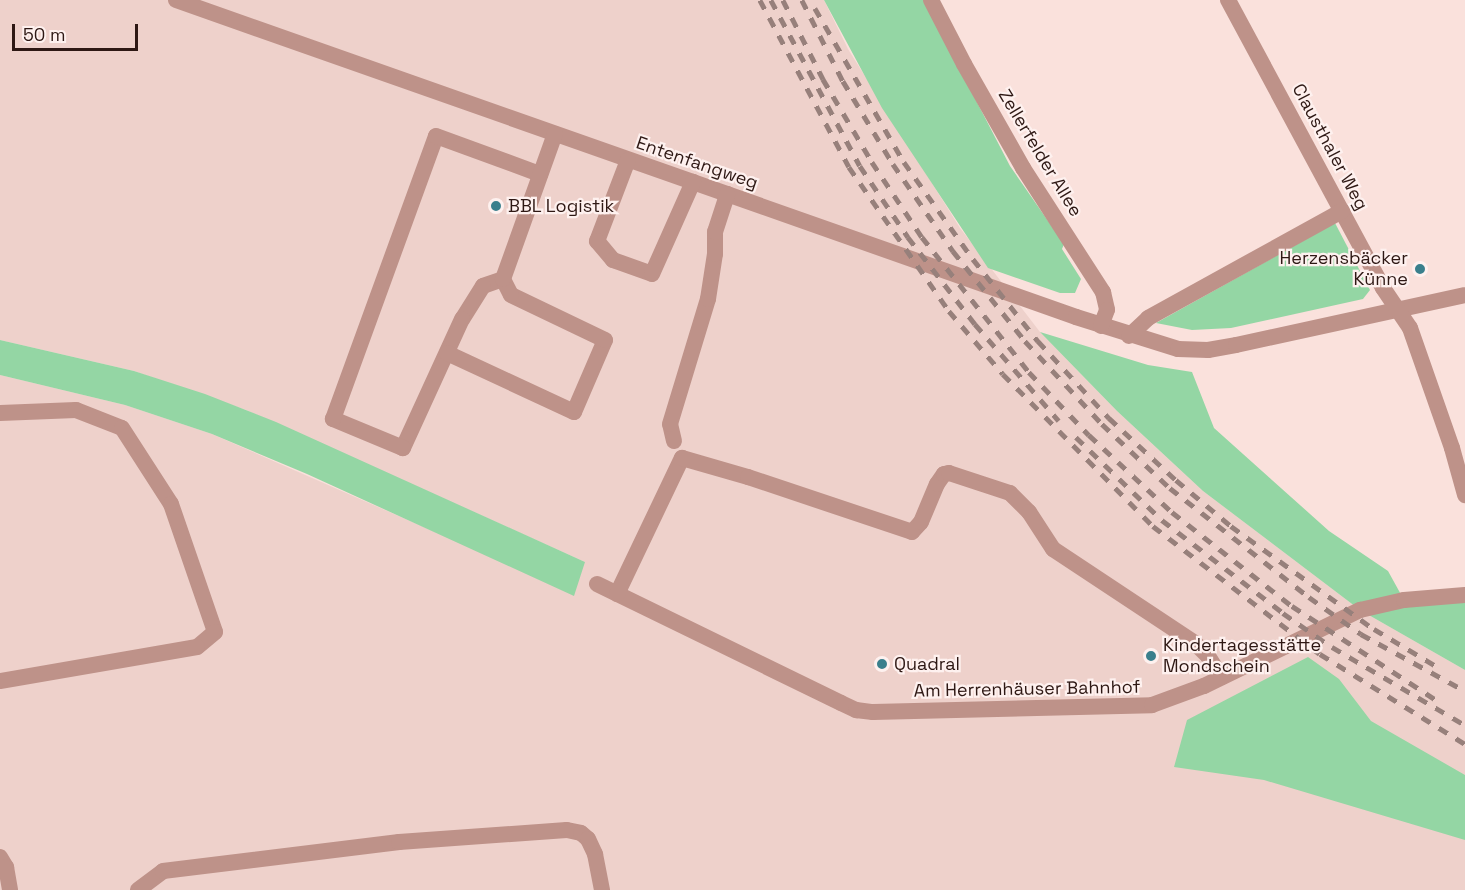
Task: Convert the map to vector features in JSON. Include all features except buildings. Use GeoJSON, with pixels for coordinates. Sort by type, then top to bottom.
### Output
{"type":"FeatureCollection","features":[{"type":"Feature","properties":{"kind":"street","name":"Entenfangweg"},"geometry":{"type":"LineString","coordinates":[[176,0],[1129,336],[1178,349],[1208,350],[1465,295]]}},
{"type":"Feature","properties":{"kind":"street","name":"Zellerfelder Allee"},"geometry":{"type":"LineString","coordinates":[[932,0],[964,64],[1023,168],[1103,292],[1107,310],[1101,326]]}},
{"type":"Feature","properties":{"kind":"street","name":"Clausthaler Weg"},"geometry":{"type":"LineString","coordinates":[[1228,0],[1383,288],[1413,336],[1452,448],[1465,495]]}},
{"type":"Feature","properties":{"kind":"street"},"geometry":{"type":"LineString","coordinates":[[447,353],[574,412],[605,340],[511,295],[503,279],[555,134]]}},
{"type":"Feature","properties":{"kind":"street"},"geometry":{"type":"LineString","coordinates":[[503,279],[483,286],[462,319],[403,448],[333,420],[436,136],[540,174]]}},
{"type":"Feature","properties":{"kind":"street"},"geometry":{"type":"LineString","coordinates":[[628,160],[597,241],[613,260],[652,274],[693,182]]}},
{"type":"Feature","properties":{"kind":"street"},"geometry":{"type":"LineString","coordinates":[[674,441],[670,424],[708,299],[715,254],[715,232],[727,194]]}},
{"type":"Feature","properties":{"kind":"street"},"geometry":{"type":"LineString","coordinates":[[1129,336],[1148,318],[1342,212]]}},
{"type":"Feature","properties":{"kind":"street"},"geometry":{"type":"LineString","coordinates":[[0,413],[76,410],[122,428],[171,504],[215,632],[197,647],[0,681]]}},
{"type":"Feature","properties":{"kind":"street"},"geometry":{"type":"LineString","coordinates":[[617,594],[678,461],[682,459],[748,477],[912,532],[921,522],[944,474],[949,472],[1010,493],[1029,512],[1053,549],[1195,643],[1208,656],[1221,677]]}},
{"type":"Feature","properties":{"kind":"street","name":"Am Herrenhäuser Bahnhof"},"geometry":{"type":"LineString","coordinates":[[597,584],[849,706],[873,712],[1152,705],[1178,697],[1360,610],[1404,600],[1465,595]]}},
{"type":"Feature","properties":{"kind":"street"},"geometry":{"type":"LineString","coordinates":[[138,890],[163,871],[399,842],[567,830],[581,833],[588,839],[595,854],[602,890]]}},
{"type":"Feature","properties":{"kind":"street"},"geometry":{"type":"LineString","coordinates":[[0,857],[6,867],[10,890]]}},
{"type":"Feature","properties":{"kind":"shaded area"},"geometry":{"type":"Polygon","coordinates":[[[0,0],[824,0],[848,49],[960,228],[1040,332],[1117,411],[1203,491],[1360,610],[1465,670],[1465,890],[0,890],[0,375],[125,405],[212,434],[442,535],[585,562],[246,410],[134,371],[0,340],[0,0]]]}},
{"type":"Feature","properties":{"kind":"green space"},"geometry":{"type":"Polygon","coordinates":[[[824,0],[924,0],[1010,166],[1064,244],[1062,249],[1081,279],[1075,293],[1060,293],[988,268],[882,108],[824,0]]]}},
{"type":"Feature","properties":{"kind":"green space"},"geometry":{"type":"Polygon","coordinates":[[[1335,223],[1370,290],[1363,299],[1231,328],[1192,330],[1156,323],[1335,223]]]}},
{"type":"Feature","properties":{"kind":"green space"},"geometry":{"type":"Polygon","coordinates":[[[1040,332],[1148,365],[1192,372],[1214,428],[1329,531],[1388,571],[1404,600],[1465,595],[1465,670],[1360,610],[1203,491],[1117,411],[1040,332]]]}},
{"type":"Feature","properties":{"kind":"green space"},"geometry":{"type":"Polygon","coordinates":[[[0,340],[134,371],[205,394],[276,422],[585,562],[574,596],[307,474],[212,434],[125,405],[0,375],[0,340]]]}},
{"type":"Feature","properties":{"kind":"green space"},"geometry":{"type":"Polygon","coordinates":[[[1308,657],[1339,679],[1371,721],[1465,775],[1465,840],[1264,780],[1174,767],[1187,720],[1308,657]]]}},
{"type":"Feature","properties":{"kind":"railway"},"geometry":{"type":"LineString","coordinates":[[760,0],[849,167],[949,311],[1003,374],[1153,526],[1320,654],[1465,744]]}},
{"type":"Feature","properties":{"kind":"railway"},"geometry":{"type":"LineString","coordinates":[[771,0],[860,166],[908,237],[975,324],[1059,421]]}},
{"type":"Feature","properties":{"kind":"railway"},"geometry":{"type":"LineString","coordinates":[[783,0],[823,79],[872,162],[922,237],[1029,372],[1089,435],[1172,512],[1292,606],[1436,700]]}},
{"type":"Feature","properties":{"kind":"railway"},"geometry":{"type":"LineString","coordinates":[[802,0],[843,81],[893,164],[953,251],[1025,341],[1102,424],[1170,488],[1309,597],[1361,634],[1465,691]]}},
{"type":"Feature","properties":{"kind":"railway"},"geometry":{"type":"LineString","coordinates":[[815,8],[904,162],[973,259],[1038,341],[1109,418],[1176,480],[1231,526],[1374,629],[1436,666]]}},
{"type":"Feature","properties":{"kind":"railway"},"geometry":{"type":"LineString","coordinates":[[1076,437],[1162,520],[1283,613],[1332,647],[1465,725]]}},
{"type":"Feature","properties":{"kind":"place","name":"BBL Logistik"},"geometry":{"type":"Point","coordinates":[496,206]}},
{"type":"Feature","properties":{"kind":"place","name":"Herzensbäcker Künne"},"geometry":{"type":"Point","coordinates":[1420,269]}},
{"type":"Feature","properties":{"kind":"place","name":"Kindertagesstätte Mondschein"},"geometry":{"type":"Point","coordinates":[1151,656]}},
{"type":"Feature","properties":{"kind":"place","name":"Quadral"},"geometry":{"type":"Point","coordinates":[882,664]}}]}
